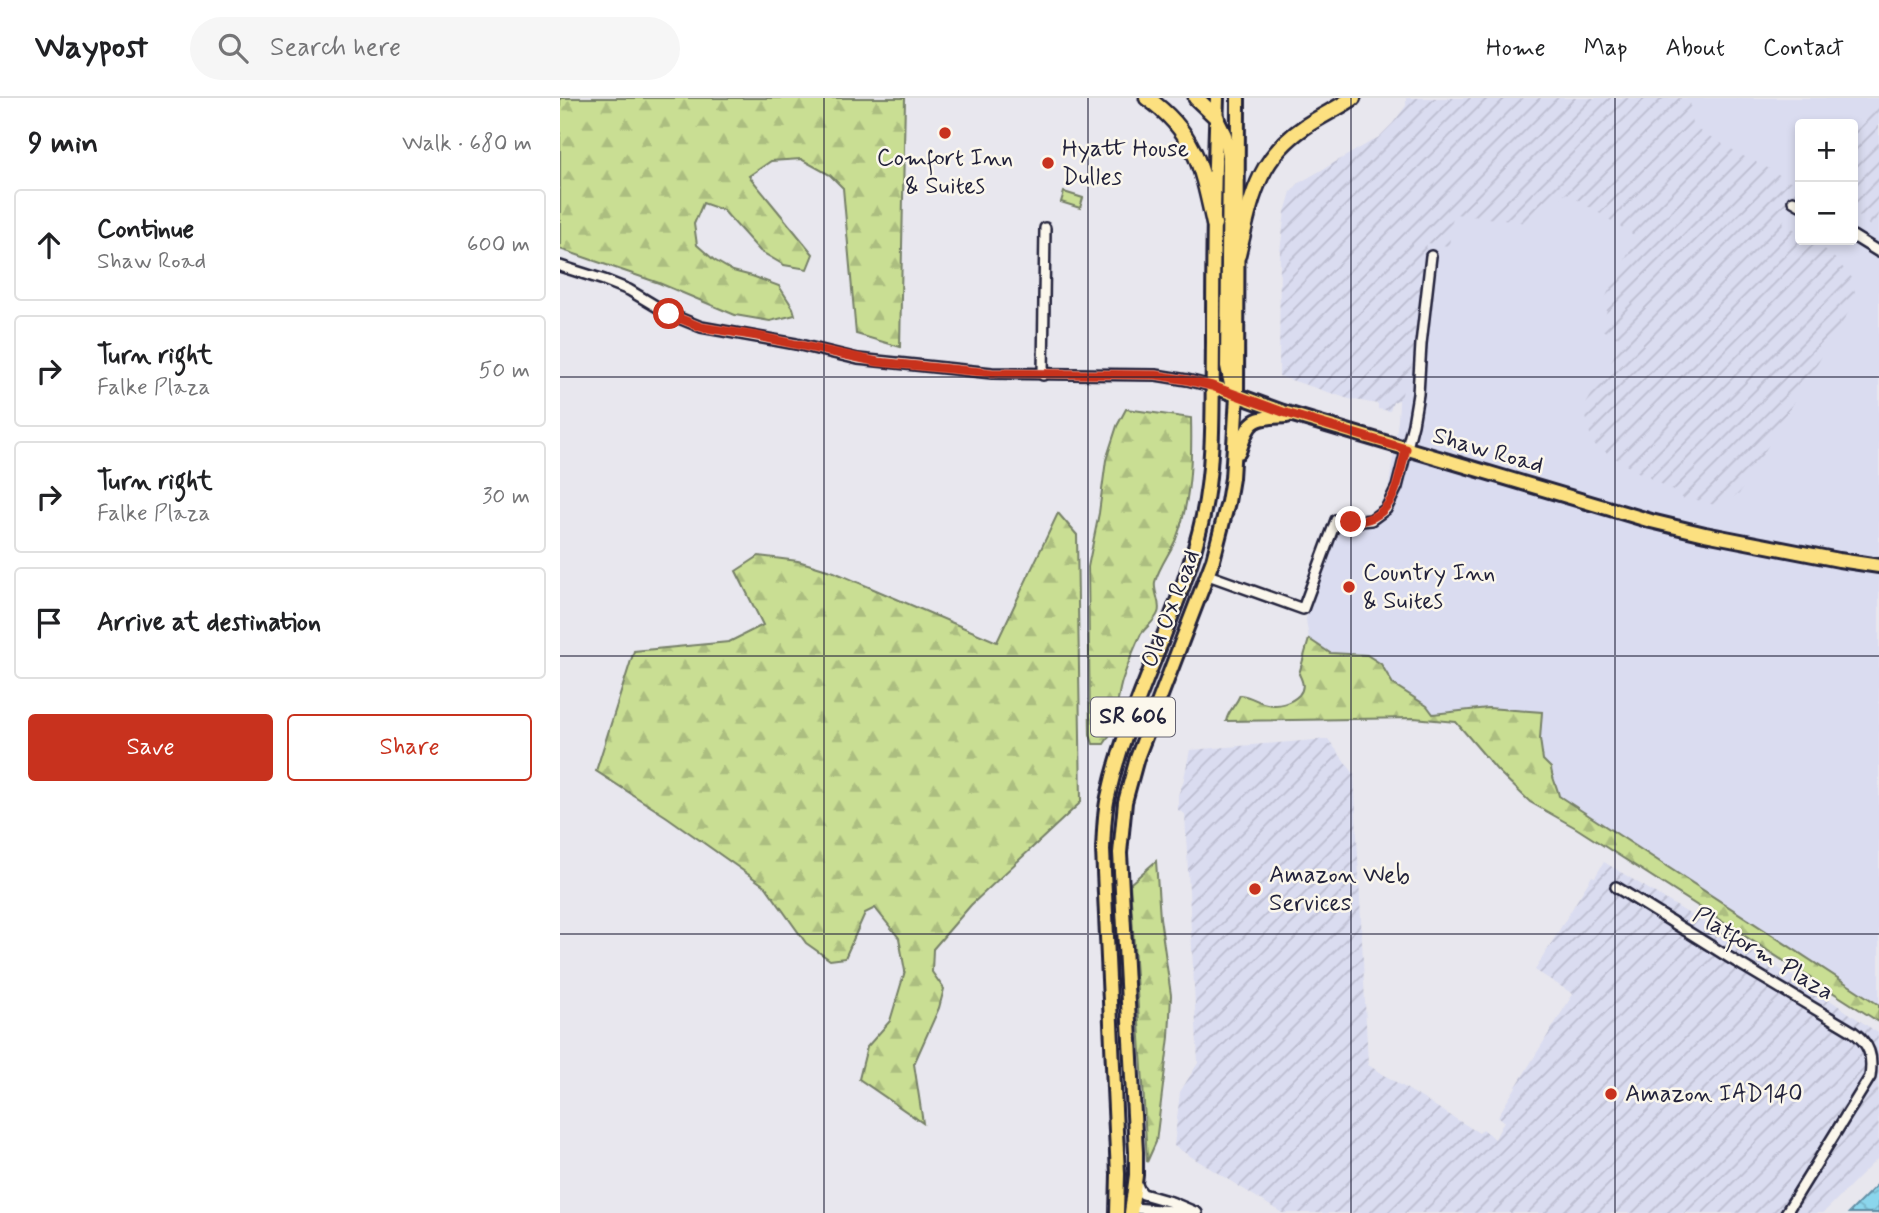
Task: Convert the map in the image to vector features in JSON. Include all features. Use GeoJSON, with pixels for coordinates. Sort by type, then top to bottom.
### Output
{"type":"FeatureCollection","features":[{"type":"Feature","properties":{"kind":"highway"},"geometry":{"type":"LineString","coordinates":[[1147,98],[1168,115],[1187,137],[1201,166],[1214,224]]}},
{"type":"Feature","properties":{"kind":"highway"},"geometry":{"type":"LineString","coordinates":[[1196,98],[1217,118]]}},
{"type":"Feature","properties":{"kind":"highway"},"geometry":{"type":"LineString","coordinates":[[1238,255],[1249,207],[1266,165],[1280,148],[1304,127],[1353,98]]}},
{"type":"Feature","properties":{"kind":"main road","name":"Old Ox Road"},"geometry":{"type":"LineString","coordinates":[[1117,1213],[1118,1184],[1103,850],[1105,818],[1128,729],[1188,572],[1204,514],[1210,463],[1217,98]]}},
{"type":"Feature","properties":{"kind":"main road","name":"Old Ox Road"},"geometry":{"type":"LineString","coordinates":[[1132,1211],[1136,1152],[1121,877],[1121,830],[1137,758],[1208,575],[1228,502],[1233,469],[1237,396],[1238,98]]}},
{"type":"Feature","properties":{"kind":"main road"},"geometry":{"type":"LineString","coordinates":[[1217,118],[1225,135],[1229,155],[1227,366],[1232,389],[1237,396]]}},
{"type":"Feature","properties":{"kind":"main road","name":"Shaw Road"},"geometry":{"type":"LineString","coordinates":[[1212,386],[1297,416],[1651,521],[1704,534],[1879,566]]}},
{"type":"Feature","properties":{"kind":"main road"},"geometry":{"type":"LineString","coordinates":[[1233,469],[1245,434],[1254,421],[1297,416]]}},
{"type":"Feature","properties":{"kind":"main road"},"geometry":{"type":"LineString","coordinates":[[1118,1184],[1122,1198],[1132,1211]]}},
{"type":"Feature","properties":{"kind":"street"},"geometry":{"type":"LineString","coordinates":[[1043,375],[1045,228]]}},
{"type":"Feature","properties":{"kind":"street"},"geometry":{"type":"LineString","coordinates":[[1858,239],[1879,252]]}},
{"type":"Feature","properties":{"kind":"street"},"geometry":{"type":"LineString","coordinates":[[1208,575],[1303,610],[1336,520],[1371,520],[1385,509],[1397,487],[1413,424],[1431,257]]}},
{"type":"Feature","properties":{"kind":"street","name":"Shaw Road"},"geometry":{"type":"LineString","coordinates":[[560,266],[629,290],[669,314],[701,327],[770,338],[858,359],[992,373],[1156,375],[1212,386]]}},
{"type":"Feature","properties":{"kind":"street","name":"Platform Plaza"},"geometry":{"type":"LineString","coordinates":[[1616,887],[1852,1031],[1866,1043],[1871,1061],[1870,1077],[1786,1213]]}},
{"type":"Feature","properties":{"kind":"street"},"geometry":{"type":"LineString","coordinates":[[1136,1177],[1137,1186],[1143,1194],[1195,1212]]}},
{"type":"Feature","properties":{"kind":"street"},"geometry":{"type":"LineString","coordinates":[[1132,1211],[1195,1212]]}},
{"type":"Feature","properties":{"kind":"shaded area"},"geometry":{"type":"Polygon","coordinates":[[[1406,98],[1879,98],[1879,1005],[1559,796],[1551,768],[1543,760],[1540,739],[1543,718],[1488,708],[1433,714],[1427,706],[1393,684],[1381,664],[1330,653],[1309,639],[1306,619],[1343,518],[1360,518],[1375,512],[1384,503],[1388,493],[1398,421],[1409,223],[1406,98]]]}},
{"type":"Feature","properties":{"kind":"shaded area"},"geometry":{"type":"Polygon","coordinates":[[[1412,98],[1690,98],[1692,126],[1795,183],[1795,198],[1783,222],[1795,230],[1795,245],[1818,245],[1829,252],[1853,279],[1856,300],[1739,494],[1718,506],[1690,498],[1688,502],[1592,443],[1585,412],[1586,404],[1623,341],[1602,330],[1609,301],[1605,298],[1637,237],[1567,193],[1527,223],[1455,214],[1449,246],[1427,243],[1411,369],[1401,399],[1393,402],[1390,411],[1378,409],[1378,404],[1349,399],[1279,376],[1280,252],[1285,212],[1291,192],[1299,183],[1379,137],[1412,98]]]}},
{"type":"Feature","properties":{"kind":"shaded area"},"geometry":{"type":"Polygon","coordinates":[[[1875,98],[1879,98],[1879,224],[1871,227],[1858,215],[1858,127],[1875,98]]]}},
{"type":"Feature","properties":{"kind":"shaded area"},"geometry":{"type":"Polygon","coordinates":[[[1328,739],[1354,774],[1368,1065],[1479,1133],[1483,1129],[1495,1139],[1504,1121],[1498,1116],[1573,994],[1535,970],[1592,876],[1595,877],[1604,862],[1824,996],[1878,1033],[1879,1157],[1823,1213],[1282,1213],[1174,1146],[1180,1092],[1198,1063],[1185,814],[1178,810],[1178,795],[1190,750],[1328,739]]]}},
{"type":"Feature","properties":{"kind":"green space"},"geometry":{"type":"Polygon","coordinates":[[[560,98],[905,98],[900,347],[856,334],[843,188],[830,175],[801,159],[771,161],[749,176],[813,254],[807,269],[784,265],[760,251],[723,210],[703,203],[694,224],[697,245],[714,260],[733,271],[779,286],[795,315],[770,321],[735,315],[659,283],[560,249],[560,98]]]}},
{"type":"Feature","properties":{"kind":"green space"},"geometry":{"type":"Polygon","coordinates":[[[1064,192],[1083,198],[1080,208],[1061,202],[1064,192]]]}},
{"type":"Feature","properties":{"kind":"green space"},"geometry":{"type":"Polygon","coordinates":[[[1126,409],[1191,418],[1190,479],[1181,525],[1155,582],[1158,613],[1141,634],[1131,656],[1109,736],[1104,744],[1093,744],[1090,734],[1088,567],[1106,460],[1117,426],[1126,409]]]}},
{"type":"Feature","properties":{"kind":"green space"},"geometry":{"type":"Polygon","coordinates":[[[1058,513],[1077,535],[1081,802],[971,905],[933,949],[932,972],[944,989],[939,1008],[914,1064],[923,1123],[859,1079],[867,1047],[890,1021],[905,971],[899,938],[875,908],[865,913],[845,958],[830,960],[806,943],[766,887],[596,771],[634,651],[729,642],[763,625],[736,571],[759,556],[798,561],[834,572],[997,642],[1058,513]]]}},
{"type":"Feature","properties":{"kind":"green space"},"geometry":{"type":"Polygon","coordinates":[[[1309,639],[1330,653],[1367,655],[1381,664],[1393,684],[1427,706],[1433,714],[1488,708],[1542,712],[1540,739],[1543,760],[1551,768],[1559,796],[1879,1005],[1879,1022],[1576,828],[1530,802],[1497,770],[1456,722],[1414,718],[1226,721],[1240,695],[1276,705],[1296,698],[1302,690],[1299,674],[1309,639]]]}},
{"type":"Feature","properties":{"kind":"green space"},"geometry":{"type":"Polygon","coordinates":[[[1156,861],[1160,918],[1171,995],[1169,1037],[1156,1142],[1147,1162],[1130,884],[1156,861]]]}},
{"type":"Feature","properties":{"kind":"water"},"geometry":{"type":"Polygon","coordinates":[[[1879,1183],[1879,1213],[1849,1213],[1879,1183]]]}},
{"type":"Feature","properties":{"kind":"place","name":"Comfort Inn & Suites"},"geometry":{"type":"Point","coordinates":[945,133]}},
{"type":"Feature","properties":{"kind":"place","name":"Hyatt House Dulles"},"geometry":{"type":"Point","coordinates":[1048,163]}},
{"type":"Feature","properties":{"kind":"place","name":"Country Inn & Suites"},"geometry":{"type":"Point","coordinates":[1349,587]}},
{"type":"Feature","properties":{"kind":"place","name":"Amazon Web Services"},"geometry":{"type":"Point","coordinates":[1255,889]}},
{"type":"Feature","properties":{"kind":"place","name":"Amazon IAD140"},"geometry":{"type":"Point","coordinates":[1611,1094]}},
{"type":"Feature","properties":{"kind":"route"},"geometry":{"type":"LineString","coordinates":[[669,314],[701,327],[878,362],[992,373],[1156,375],[1187,380],[1406,449],[1397,487],[1385,509],[1371,520],[1351,522]]}}]}
